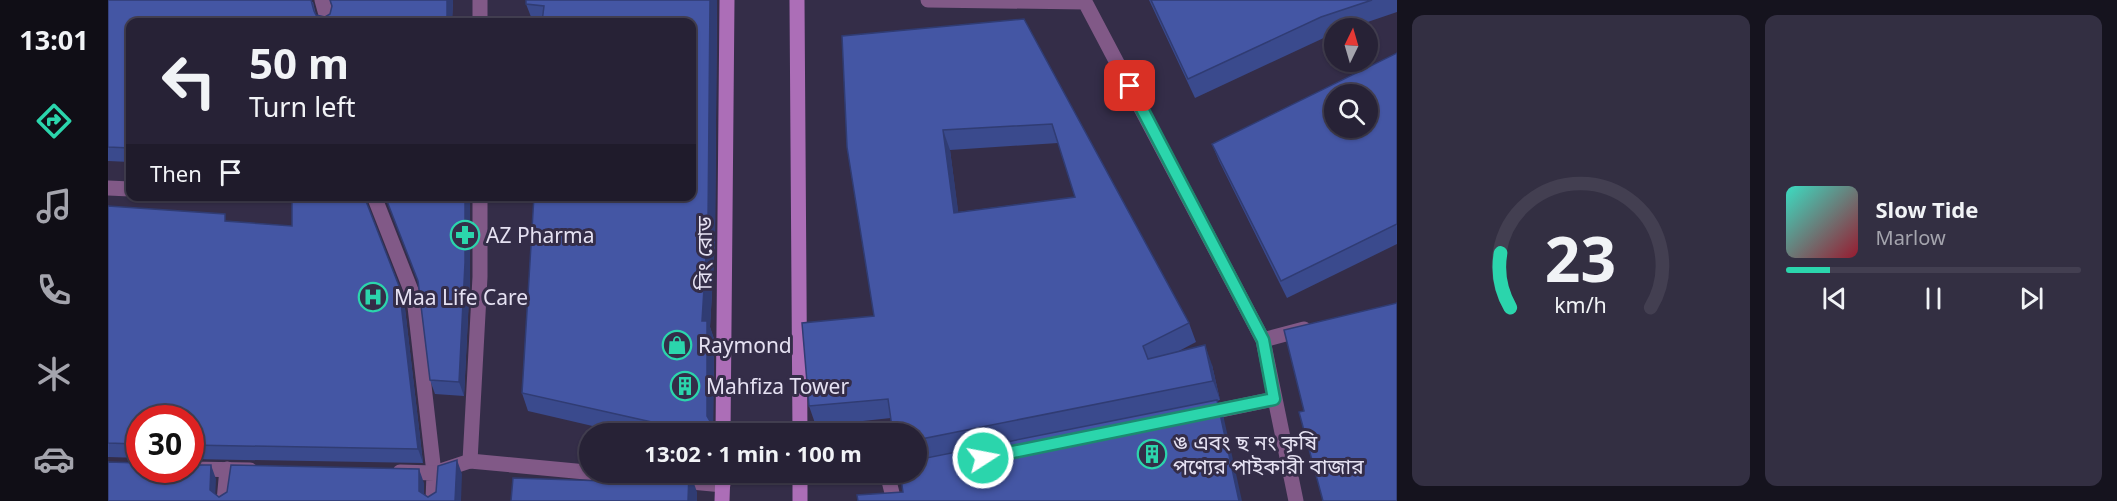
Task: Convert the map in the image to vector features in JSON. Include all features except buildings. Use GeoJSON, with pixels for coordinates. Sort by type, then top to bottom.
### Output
{"type":"FeatureCollection","features":[{"type":"Feature","properties":{"kind":"main road","name":"রিং রোড"},"geometry":{"type":"LineString","coordinates":[[723,423],[727,0]]}},
{"type":"Feature","properties":{"kind":"main road"},"geometry":{"type":"LineString","coordinates":[[797,0],[800,423]]}},
{"type":"Feature","properties":{"kind":"main road"},"geometry":{"type":"LineString","coordinates":[[722,501],[723,483]]}},
{"type":"Feature","properties":{"kind":"main road"},"geometry":{"type":"LineString","coordinates":[[800,483],[800,501]]}},
{"type":"Feature","properties":{"kind":"street"},"geometry":{"type":"LineString","coordinates":[[322,0],[327,18]]}},
{"type":"Feature","properties":{"kind":"street"},"geometry":{"type":"LineString","coordinates":[[480,0],[480,18]]}},
{"type":"Feature","properties":{"kind":"street"},"geometry":{"type":"LineString","coordinates":[[928,0],[1085,1],[1263,340],[1296,501]]}},
{"type":"Feature","properties":{"kind":"street"},"geometry":{"type":"LineString","coordinates":[[108,188],[126,189]]}},
{"type":"Feature","properties":{"kind":"street"},"geometry":{"type":"LineString","coordinates":[[372,201],[414,298],[434,473],[433,501]]}},
{"type":"Feature","properties":{"kind":"street"},"geometry":{"type":"LineString","coordinates":[[470,461],[480,277],[480,201]]}},
{"type":"Feature","properties":{"kind":"street"},"geometry":{"type":"LineString","coordinates":[[1263,340],[1319,325]]}},
{"type":"Feature","properties":{"kind":"street"},"geometry":{"type":"LineString","coordinates":[[1181,418],[1274,399]]}},
{"type":"Feature","properties":{"kind":"street"},"geometry":{"type":"LineString","coordinates":[[388,472],[434,473],[470,461],[579,469]]}},
{"type":"Feature","properties":{"kind":"street"},"geometry":{"type":"LineString","coordinates":[[204,469],[262,470]]}},
{"type":"Feature","properties":{"kind":"street"},"geometry":{"type":"LineString","coordinates":[[224,501],[227,469]]}},
{"type":"Feature","properties":{"kind":"street"},"geometry":{"type":"LineString","coordinates":[[894,483],[894,501]]}},
{"type":"Feature","properties":{"kind":"place","name":"AZ Pharma"},"geometry":{"type":"Point","coordinates":[465,235]}},
{"type":"Feature","properties":{"kind":"place","name":"Maa Life Care"},"geometry":{"type":"Point","coordinates":[373,297]}},
{"type":"Feature","properties":{"kind":"place","name":"Raymond"},"geometry":{"type":"Point","coordinates":[677,345]}},
{"type":"Feature","properties":{"kind":"place","name":"Mahfiza Tower"},"geometry":{"type":"Point","coordinates":[685,386]}},
{"type":"Feature","properties":{"kind":"place","name":"ঙ এবং ছ নং কৃষি পণ্যের পাইকারী বাজার"},"geometry":{"type":"Point","coordinates":[1152,454]}},
{"type":"Feature","properties":{"kind":"route"},"geometry":{"type":"LineString","coordinates":[[983,458],[1274,399],[1263,340],[1130,86]]}}]}
